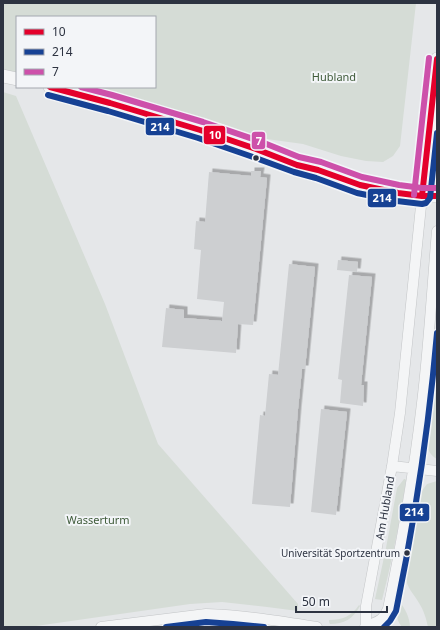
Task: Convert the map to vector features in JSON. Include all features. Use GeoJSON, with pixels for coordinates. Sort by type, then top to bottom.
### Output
{"type":"FeatureCollection","features":[{"type":"Feature","properties":{"kind":"street","name":"Am Hubland"},"geometry":{"type":"LineString","coordinates":[[437,59],[400,412],[392,466],[366,606],[366,627],[374,624],[386,614],[400,552],[414,469],[423,402],[437,231]]}},
{"type":"Feature","properties":{"kind":"street"},"geometry":{"type":"LineString","coordinates":[[3,76],[16,79]]}},
{"type":"Feature","properties":{"kind":"street"},"geometry":{"type":"LineString","coordinates":[[54,88],[110,102],[200,130],[297,165],[318,170],[360,185],[398,193],[437,196]]}},
{"type":"Feature","properties":{"kind":"street"},"geometry":{"type":"LineString","coordinates":[[392,466],[437,471]]}},
{"type":"Feature","properties":{"kind":"street"},"geometry":{"type":"LineString","coordinates":[[101,627],[206,614],[221,614],[317,627]]}},
{"type":"Feature","properties":{"kind":"green space","name":"Hubland"},"geometry":{"type":"Polygon","coordinates":[[[3,3],[416,3],[400,146],[393,156],[383,162],[366,161],[341,156],[303,144],[200,130],[52,88],[156,88],[156,16],[16,16],[16,79],[3,76],[3,3]]]}},
{"type":"Feature","properties":{"kind":"green space","name":"Wasserturm"},"geometry":{"type":"Polygon","coordinates":[[[3,92],[16,96],[105,304],[158,444],[298,604],[298,611],[222,602],[190,604],[36,626],[3,627],[3,92]]]}},
{"type":"Feature","properties":{"kind":"green space"},"geometry":{"type":"Polygon","coordinates":[[[437,343],[437,459],[430,453],[426,444],[437,343]]]}},
{"type":"Feature","properties":{"kind":"green space"},"geometry":{"type":"Polygon","coordinates":[[[404,479],[406,480],[401,511],[386,585],[382,600],[375,599],[397,488],[404,479]]]}},
{"type":"Feature","properties":{"kind":"green space"},"geometry":{"type":"Polygon","coordinates":[[[437,481],[437,627],[428,627],[424,612],[409,587],[406,577],[421,492],[427,484],[437,481]]]}},
{"type":"Feature","properties":{"kind":"green space"},"geometry":{"type":"Polygon","coordinates":[[[399,601],[407,613],[410,627],[402,627],[398,621],[397,611],[399,601]]]}},
{"type":"Feature","properties":{"kind":"green space"},"geometry":{"type":"Polygon","coordinates":[[[359,605],[360,606],[357,611],[348,620],[330,624],[329,620],[350,615],[359,605]]]}},
{"type":"Feature","properties":{"kind":"green space"},"geometry":{"type":"Polygon","coordinates":[[[197,622],[201,625],[153,627],[197,622]]]}},
{"type":"Feature","properties":{"kind":"green space"},"geometry":{"type":"Polygon","coordinates":[[[213,622],[234,622],[272,627],[211,625],[213,622]]]}},
{"type":"Feature","properties":{"kind":"building"},"geometry":{"type":"Polygon","coordinates":[[[251,171],[261,171],[260,177],[267,178],[253,325],[238,324],[236,353],[162,347],[166,308],[184,310],[184,318],[222,321],[224,302],[197,299],[201,250],[194,249],[196,221],[205,222],[209,172],[251,176],[251,171]]]}},
{"type":"Feature","properties":{"kind":"building"},"geometry":{"type":"Polygon","coordinates":[[[338,260],[358,262],[357,272],[337,270],[338,260]]]}},
{"type":"Feature","properties":{"kind":"building"},"geometry":{"type":"Polygon","coordinates":[[[289,264],[315,267],[305,369],[302,369],[290,507],[252,504],[260,415],[265,416],[269,374],[278,375],[289,264]]]}},
{"type":"Feature","properties":{"kind":"building"},"geometry":{"type":"Polygon","coordinates":[[[349,275],[372,277],[361,385],[364,385],[363,406],[340,403],[342,380],[338,379],[349,275]]]}},
{"type":"Feature","properties":{"kind":"building"},"geometry":{"type":"Polygon","coordinates":[[[321,409],[347,412],[336,515],[311,512],[321,409]]]}},
{"type":"Feature","properties":{"kind":"transit line","name":"7"},"geometry":{"type":"LineString","coordinates":[[414,195],[429,58]]}},
{"type":"Feature","properties":{"kind":"transit line","name":"10"},"geometry":{"type":"LineString","coordinates":[[422,196],[437,59]]}},
{"type":"Feature","properties":{"kind":"transit line","name":"10"},"geometry":{"type":"LineString","coordinates":[[54,88],[200,130],[297,165],[318,170],[360,185],[398,193],[437,196]]}},
{"type":"Feature","properties":{"kind":"transit line","name":"7"},"geometry":{"type":"LineString","coordinates":[[85,88],[203,122],[259,141],[299,157],[321,162],[362,177],[399,185],[437,188]]}},
{"type":"Feature","properties":{"kind":"transit line","name":"214"},"geometry":{"type":"LineString","coordinates":[[48,95],[198,138],[357,193],[397,201],[422,204],[426,203],[430,198],[437,133]]}},
{"type":"Feature","properties":{"kind":"transit line","name":"214"},"geometry":{"type":"LineString","coordinates":[[384,627],[396,611],[409,542],[426,438],[437,333]]}},
{"type":"Feature","properties":{"kind":"transit line","name":"214"},"geometry":{"type":"LineString","coordinates":[[166,627],[206,622],[264,627]]}},
{"type":"Feature","properties":{"kind":"place","name":"Universität Sportzentrum"},"geometry":{"type":"Point","coordinates":[407,553]}}]}
